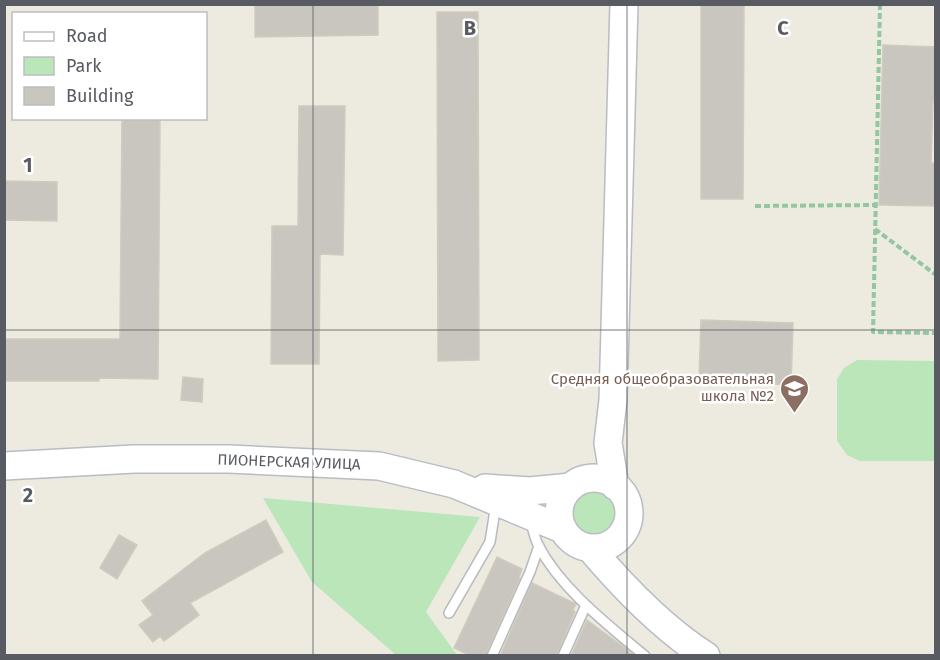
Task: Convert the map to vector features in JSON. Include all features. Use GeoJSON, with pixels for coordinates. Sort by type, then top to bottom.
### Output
{"type":"FeatureCollection","features":[{"type":"Feature","properties":{"kind":"main road"},"geometry":{"type":"LineString","coordinates":[[615,486],[608,443],[613,389],[624,4]]}},
{"type":"Feature","properties":{"kind":"main road"},"geometry":{"type":"LineString","coordinates":[[608,443],[576,484],[563,496],[559,506],[559,518],[562,529],[569,539],[590,548],[601,548],[612,543],[626,527]]}},
{"type":"Feature","properties":{"kind":"main road","name":"ПИОНЕРСКАЯ УЛИЦА"},"geometry":{"type":"LineString","coordinates":[[4,465],[134,459],[241,459],[379,466],[454,484],[562,529]]}},
{"type":"Feature","properties":{"kind":"main road"},"geometry":{"type":"LineString","coordinates":[[454,484],[530,491],[576,484],[593,478],[604,480],[615,486],[623,494],[627,504],[626,558],[634,596]]}},
{"type":"Feature","properties":{"kind":"main road"},"geometry":{"type":"LineString","coordinates":[[590,548],[618,582],[706,656]]}},
{"type":"Feature","properties":{"kind":"lane"},"geometry":{"type":"LineString","coordinates":[[449,613],[490,542],[497,501]]}},
{"type":"Feature","properties":{"kind":"lane"},"geometry":{"type":"LineString","coordinates":[[529,514],[539,546],[565,583],[586,605],[645,656]]}},
{"type":"Feature","properties":{"kind":"lane"},"geometry":{"type":"LineString","coordinates":[[492,656],[530,572],[539,546]]}},
{"type":"Feature","properties":{"kind":"lane"},"geometry":{"type":"LineString","coordinates":[[563,656],[586,605]]}},
{"type":"Feature","properties":{"kind":"path"},"geometry":{"type":"LineString","coordinates":[[880,4],[873,332],[936,333]]}},
{"type":"Feature","properties":{"kind":"path"},"geometry":{"type":"LineString","coordinates":[[755,206],[876,205]]}},
{"type":"Feature","properties":{"kind":"path"},"geometry":{"type":"LineString","coordinates":[[875,229],[936,275]]}},
{"type":"Feature","properties":{"kind":"green space"},"geometry":{"type":"Polygon","coordinates":[[[857,360],[935,361],[935,461],[860,461],[847,455],[837,441],[837,379],[844,368],[857,360]]]}},
{"type":"Feature","properties":{"kind":"green space"},"geometry":{"type":"Polygon","coordinates":[[[593,490],[609,497],[616,513],[609,529],[593,536],[577,529],[570,513],[577,497],[593,490]]]}},
{"type":"Feature","properties":{"kind":"green space"},"geometry":{"type":"Polygon","coordinates":[[[263,498],[480,517],[426,612],[457,655],[396,655],[312,582],[263,498]]]}},
{"type":"Feature","properties":{"kind":"building"},"geometry":{"type":"Polygon","coordinates":[[[255,4],[378,4],[378,35],[255,37],[255,4]]]}},
{"type":"Feature","properties":{"kind":"building"},"geometry":{"type":"Polygon","coordinates":[[[701,4],[744,4],[743,199],[701,199],[701,4]]]}},
{"type":"Feature","properties":{"kind":"building"},"geometry":{"type":"Polygon","coordinates":[[[437,12],[478,12],[479,360],[438,361],[437,12]]]}},
{"type":"Feature","properties":{"kind":"building"},"geometry":{"type":"Polygon","coordinates":[[[883,45],[936,47],[936,103],[933,102],[931,163],[936,163],[936,206],[879,205],[883,45]]]}},
{"type":"Feature","properties":{"kind":"building"},"geometry":{"type":"Polygon","coordinates":[[[299,106],[345,106],[343,255],[320,254],[319,364],[271,364],[272,226],[298,226],[299,106]]]}},
{"type":"Feature","properties":{"kind":"building"},"geometry":{"type":"Polygon","coordinates":[[[122,120],[160,120],[158,379],[4,381],[4,339],[120,339],[122,120]]]}},
{"type":"Feature","properties":{"kind":"building"},"geometry":{"type":"Polygon","coordinates":[[[4,181],[57,182],[57,221],[4,220],[4,181]]]}},
{"type":"Feature","properties":{"kind":"building"},"geometry":{"type":"Polygon","coordinates":[[[701,320],[793,323],[791,385],[699,380],[701,320]]]}},
{"type":"Feature","properties":{"kind":"building"},"geometry":{"type":"Polygon","coordinates":[[[183,377],[203,379],[202,402],[181,400],[183,377]]]}},
{"type":"Feature","properties":{"kind":"building"},"geometry":{"type":"Polygon","coordinates":[[[266,520],[283,552],[190,603],[199,615],[164,641],[160,636],[153,642],[139,625],[153,615],[142,601],[205,553],[266,520]]]}},
{"type":"Feature","properties":{"kind":"building"},"geometry":{"type":"Polygon","coordinates":[[[119,535],[137,545],[117,579],[100,568],[119,535]]]}},
{"type":"Feature","properties":{"kind":"building"},"geometry":{"type":"Polygon","coordinates":[[[497,557],[522,569],[520,578],[485,656],[471,656],[454,648],[497,557]]]}},
{"type":"Feature","properties":{"kind":"building"},"geometry":{"type":"Polygon","coordinates":[[[532,583],[576,604],[573,610],[575,612],[556,656],[500,656],[532,583]]]}},
{"type":"Feature","properties":{"kind":"building"},"geometry":{"type":"Polygon","coordinates":[[[587,620],[621,645],[634,656],[571,656],[587,620]]]}},
{"type":"Feature","properties":{"kind":"place","name":"Средняя общеобразовательная школа №2"},"geometry":{"type":"Point","coordinates":[795,414]}}]}
